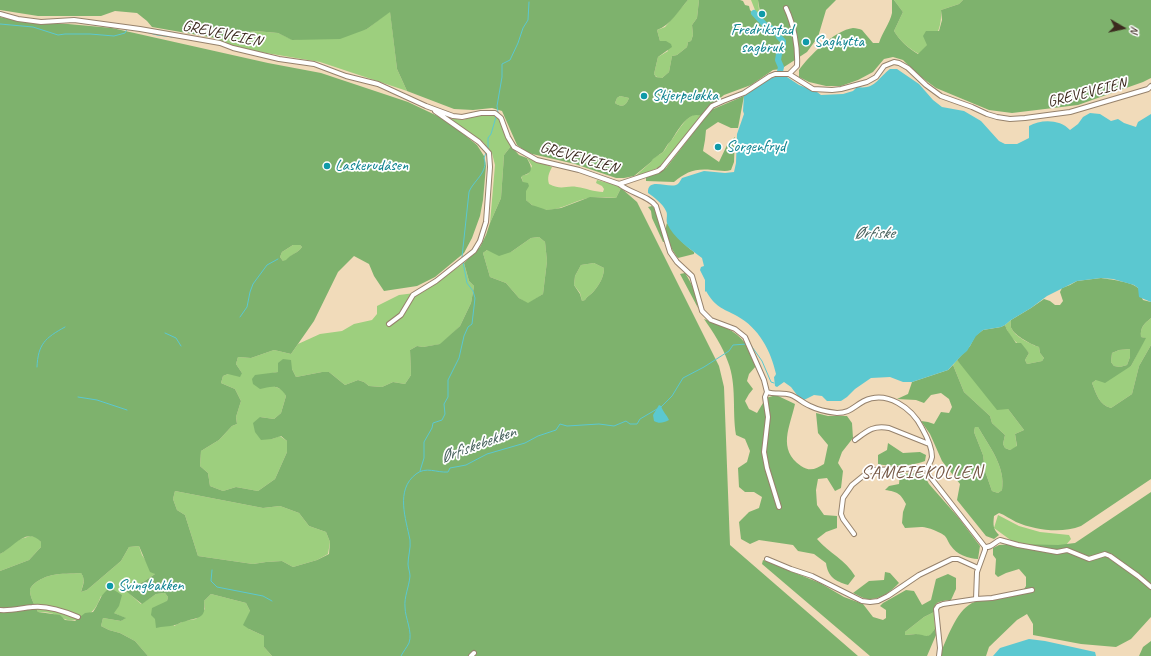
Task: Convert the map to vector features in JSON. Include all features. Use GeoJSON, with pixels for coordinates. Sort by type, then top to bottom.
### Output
{"type":"FeatureCollection","features":[{"type":"Feature","properties":{"kind":"street"},"geometry":{"type":"LineString","coordinates":[[786,8],[793,30],[798,57],[797,66],[789,74]]}},
{"type":"Feature","properties":{"kind":"street","name":"GREVEVEIEN"},"geometry":{"type":"LineString","coordinates":[[0,14],[18,19],[41,22],[74,20],[140,29],[220,43],[233,48],[279,59],[314,64],[346,76],[378,84],[431,108],[460,117],[482,113],[495,113],[501,118],[508,138],[517,150],[537,160],[579,170],[619,184],[662,168],[712,106],[723,100],[744,93],[770,76],[778,74],[789,74],[813,89],[832,90],[867,82],[876,77],[884,66],[894,62],[900,63],[941,96],[997,117],[1010,119],[1070,112],[1140,91],[1151,86]]}},
{"type":"Feature","properties":{"kind":"street","name":"GREVEVEIEN"},"geometry":{"type":"LineString","coordinates":[[389,324],[401,315],[413,295],[436,281],[474,251],[480,241],[486,222],[490,156],[486,148],[479,142],[431,108]]}},
{"type":"Feature","properties":{"kind":"street"},"geometry":{"type":"LineString","coordinates":[[619,184],[626,190],[652,201],[656,206],[670,252],[677,262],[692,276],[700,307],[705,315],[711,320],[730,326],[745,337],[767,390],[765,397],[768,417],[764,452],[779,507]]}},
{"type":"Feature","properties":{"kind":"street"},"geometry":{"type":"LineString","coordinates":[[767,390],[790,394],[810,406],[824,411],[838,413],[848,412],[873,398],[892,400],[906,408],[915,416],[929,444],[932,457],[927,468],[929,476],[984,547],[985,552],[978,568],[976,599]]}},
{"type":"Feature","properties":{"kind":"street"},"geometry":{"type":"LineString","coordinates":[[855,440],[870,429],[882,426],[929,444]]}},
{"type":"Feature","properties":{"kind":"street"},"geometry":{"type":"LineString","coordinates":[[854,534],[841,514],[843,498],[852,485],[868,472],[874,470],[927,468]]}},
{"type":"Feature","properties":{"kind":"street"},"geometry":{"type":"LineString","coordinates":[[984,547],[992,546],[1000,540],[1057,552],[1067,550],[1089,559],[1105,554],[1119,562],[1151,587]]}},
{"type":"Feature","properties":{"kind":"street"},"geometry":{"type":"LineString","coordinates":[[767,559],[812,576],[862,601],[870,602],[878,601],[888,596],[919,575],[952,559],[958,558],[978,568]]}},
{"type":"Feature","properties":{"kind":"street"},"geometry":{"type":"LineString","coordinates":[[939,656],[940,648],[936,609],[938,606],[1032,590]]}},
{"type":"Feature","properties":{"kind":"street"},"geometry":{"type":"LineString","coordinates":[[0,610],[45,607],[78,617]]}},
{"type":"Feature","properties":{"kind":"green space"},"geometry":{"type":"Polygon","coordinates":[[[0,0],[688,0],[666,25],[657,30],[660,41],[666,41],[671,44],[672,47],[658,57],[654,74],[656,77],[662,78],[669,72],[672,56],[677,55],[687,47],[688,42],[691,41],[693,35],[692,25],[697,18],[699,0],[743,1],[745,5],[749,6],[750,10],[765,25],[761,18],[758,0],[836,0],[826,10],[818,37],[807,52],[781,69],[773,70],[751,85],[724,95],[701,116],[696,115],[687,119],[663,152],[634,176],[624,178],[616,178],[575,164],[528,153],[517,145],[502,111],[492,108],[473,110],[454,109],[407,91],[397,69],[390,12],[367,29],[340,39],[292,40],[278,33],[255,31],[215,38],[152,27],[137,13],[115,11],[101,16],[38,16],[0,10],[0,0]],[[620,96],[617,98],[615,103],[622,106],[627,103],[629,98],[620,96]]]}},
{"type":"Feature","properties":{"kind":"green space"},"geometry":{"type":"Polygon","coordinates":[[[688,0],[699,0],[697,18],[692,25],[693,35],[691,41],[688,42],[687,47],[677,55],[672,56],[669,72],[662,78],[658,78],[654,74],[658,57],[668,51],[663,42],[660,41],[657,30],[665,27],[688,0]]]}},
{"type":"Feature","properties":{"kind":"green space"},"geometry":{"type":"Polygon","coordinates":[[[751,0],[758,0],[759,10],[765,25],[755,16],[755,10],[751,0]]]}},
{"type":"Feature","properties":{"kind":"green space"},"geometry":{"type":"Polygon","coordinates":[[[892,0],[894,0],[903,12],[894,31],[904,44],[918,54],[927,45],[923,36],[926,31],[939,31],[942,20],[941,10],[959,4],[963,0],[1151,0],[1151,78],[1078,105],[1012,113],[989,110],[936,88],[917,74],[903,60],[893,57],[884,59],[873,72],[858,80],[841,86],[826,86],[809,82],[799,77],[799,70],[809,58],[823,44],[838,33],[857,28],[862,30],[873,43],[879,43],[891,17],[892,0]]]}},
{"type":"Feature","properties":{"kind":"green space"},"geometry":{"type":"Polygon","coordinates":[[[894,0],[963,0],[959,4],[941,10],[940,25],[936,35],[919,54],[905,44],[894,31],[903,12],[894,0]]]}},
{"type":"Feature","properties":{"kind":"green space"},"geometry":{"type":"Polygon","coordinates":[[[390,11],[397,69],[407,91],[320,62],[242,49],[216,42],[215,38],[255,31],[278,33],[293,40],[367,29],[390,11]]]}},
{"type":"Feature","properties":{"kind":"green space"},"geometry":{"type":"Polygon","coordinates":[[[0,17],[29,23],[68,24],[112,28],[268,63],[321,73],[408,102],[446,120],[477,145],[484,156],[486,166],[483,200],[480,216],[472,238],[464,253],[435,277],[417,286],[384,291],[374,276],[369,264],[354,256],[338,272],[314,321],[291,354],[274,350],[251,358],[238,357],[236,364],[242,373],[240,377],[228,374],[223,376],[221,383],[235,389],[241,401],[236,417],[237,424],[232,426],[219,440],[201,451],[200,466],[208,473],[210,486],[223,491],[236,487],[258,491],[275,479],[287,452],[287,441],[281,436],[261,440],[255,432],[253,423],[260,417],[274,419],[281,413],[286,396],[281,389],[275,387],[260,389],[253,384],[252,379],[255,375],[278,372],[278,363],[283,359],[291,360],[292,369],[296,377],[329,372],[345,385],[358,380],[369,386],[382,387],[393,382],[405,384],[411,375],[410,350],[417,346],[423,347],[440,344],[460,326],[471,303],[474,286],[469,281],[464,263],[480,247],[501,198],[504,155],[511,146],[519,155],[527,158],[530,164],[531,171],[521,177],[523,182],[528,183],[529,186],[526,191],[526,200],[532,205],[547,210],[561,208],[590,197],[616,198],[621,188],[637,202],[719,366],[724,387],[730,545],[858,656],[272,656],[264,647],[264,636],[243,625],[250,611],[246,603],[211,594],[204,601],[204,612],[200,617],[181,622],[176,625],[156,628],[155,619],[151,615],[152,608],[167,601],[168,597],[165,593],[156,594],[142,604],[122,588],[143,582],[155,574],[150,572],[139,546],[129,547],[121,561],[87,590],[81,592],[84,580],[81,573],[59,574],[39,580],[33,585],[30,593],[38,612],[60,615],[65,620],[75,621],[85,613],[93,612],[102,595],[107,590],[114,590],[122,595],[119,606],[114,613],[126,618],[121,621],[103,618],[101,626],[120,633],[135,641],[148,656],[0,656],[0,571],[29,560],[41,547],[41,542],[30,536],[25,537],[0,554],[0,17]],[[539,237],[531,238],[511,252],[499,256],[487,250],[483,253],[490,277],[506,283],[519,298],[528,303],[543,294],[547,261],[545,242],[539,237]],[[293,245],[282,252],[280,257],[283,261],[299,251],[302,247],[300,245],[293,245]],[[594,263],[581,265],[575,276],[574,285],[580,294],[582,301],[585,300],[598,286],[604,268],[594,263]],[[175,491],[173,499],[177,510],[185,515],[198,556],[253,564],[282,561],[293,567],[317,560],[329,554],[330,542],[326,532],[309,526],[299,513],[280,506],[263,508],[175,491]]]}},
{"type":"Feature","properties":{"kind":"green space"},"geometry":{"type":"Polygon","coordinates":[[[620,96],[629,98],[627,103],[622,106],[615,103],[617,98],[620,96]]]}},
{"type":"Feature","properties":{"kind":"green space"},"geometry":{"type":"Polygon","coordinates":[[[744,96],[738,128],[731,128],[718,122],[706,130],[703,151],[719,162],[728,143],[735,137],[734,162],[731,170],[696,170],[687,173],[674,182],[646,181],[646,176],[666,168],[711,110],[744,96]]]}},
{"type":"Feature","properties":{"kind":"green space"},"geometry":{"type":"Polygon","coordinates":[[[486,113],[493,114],[498,117],[511,146],[504,155],[501,198],[490,223],[495,165],[492,153],[483,142],[443,117],[463,120],[486,113]]]}},
{"type":"Feature","properties":{"kind":"green space"},"geometry":{"type":"Polygon","coordinates":[[[697,114],[701,116],[660,167],[633,178],[651,162],[653,158],[663,152],[685,121],[697,114]]]}},
{"type":"Feature","properties":{"kind":"green space"},"geometry":{"type":"Polygon","coordinates":[[[527,158],[552,167],[548,179],[549,184],[554,186],[577,187],[603,192],[604,189],[602,186],[596,183],[597,180],[616,185],[621,188],[616,198],[588,198],[557,209],[542,209],[534,206],[526,200],[526,191],[521,176],[528,174],[532,166],[527,158]]]}},
{"type":"Feature","properties":{"kind":"green space"},"geometry":{"type":"Polygon","coordinates":[[[652,206],[656,210],[666,242],[663,242],[652,218],[651,211],[648,207],[652,206]]]}},
{"type":"Feature","properties":{"kind":"green space"},"geometry":{"type":"Polygon","coordinates":[[[667,223],[679,239],[694,252],[694,254],[678,258],[670,246],[667,237],[667,223]]]}},
{"type":"Feature","properties":{"kind":"green space"},"geometry":{"type":"Polygon","coordinates":[[[539,237],[545,242],[547,261],[543,294],[528,304],[519,298],[506,283],[490,277],[483,253],[487,250],[511,252],[531,238],[539,237]]]}},
{"type":"Feature","properties":{"kind":"green space"},"geometry":{"type":"Polygon","coordinates":[[[293,245],[300,245],[302,247],[286,261],[283,261],[280,257],[282,252],[293,245]]]}},
{"type":"Feature","properties":{"kind":"green space"},"geometry":{"type":"Polygon","coordinates":[[[464,263],[469,281],[474,286],[471,303],[460,326],[441,344],[423,347],[417,346],[410,350],[411,375],[405,384],[393,382],[382,387],[369,386],[358,380],[345,385],[329,372],[296,377],[292,369],[268,374],[273,386],[283,390],[286,396],[281,413],[274,419],[260,417],[272,439],[280,436],[287,441],[287,452],[275,479],[258,491],[236,487],[223,491],[210,486],[208,473],[200,466],[201,451],[219,440],[232,426],[237,424],[236,417],[241,401],[235,389],[221,383],[223,376],[242,373],[236,364],[238,357],[251,358],[274,350],[291,354],[298,344],[320,334],[342,331],[354,324],[372,320],[377,314],[377,306],[399,295],[423,292],[464,263]]]}},
{"type":"Feature","properties":{"kind":"green space"},"geometry":{"type":"Polygon","coordinates":[[[594,263],[604,268],[604,271],[600,283],[585,300],[582,301],[580,293],[574,285],[575,276],[581,265],[594,263]]]}},
{"type":"Feature","properties":{"kind":"green space"},"geometry":{"type":"Polygon","coordinates":[[[685,273],[694,290],[698,308],[680,274],[685,273]]]}},
{"type":"Feature","properties":{"kind":"green space"},"geometry":{"type":"Polygon","coordinates":[[[1101,278],[1126,282],[1138,288],[1143,300],[1151,302],[1151,318],[1144,324],[1141,331],[1141,337],[1146,338],[1131,366],[1105,383],[1096,380],[1092,383],[1101,401],[1111,408],[1132,394],[1139,366],[1151,345],[1151,479],[1081,526],[1065,530],[1048,530],[1023,525],[999,513],[994,516],[994,527],[999,535],[994,539],[986,536],[957,500],[960,484],[942,461],[930,434],[921,421],[934,424],[941,412],[949,413],[952,407],[949,399],[941,393],[931,395],[924,403],[916,400],[897,399],[908,394],[912,382],[948,370],[953,365],[964,392],[990,416],[992,423],[1005,435],[1003,444],[1005,448],[1010,450],[1017,446],[1015,434],[1024,430],[1008,409],[997,410],[957,360],[970,346],[975,336],[983,330],[1005,325],[1016,343],[1021,343],[1029,353],[1025,360],[1027,364],[1042,361],[1044,358],[1040,353],[1039,347],[1016,334],[1011,327],[1011,320],[1044,299],[1055,305],[1060,305],[1063,301],[1060,292],[1062,288],[1077,281],[1101,278]],[[1130,349],[1119,350],[1112,353],[1111,362],[1114,366],[1120,367],[1127,365],[1130,357],[1130,349]],[[975,427],[974,432],[983,455],[985,471],[992,491],[998,493],[1002,490],[1003,481],[999,465],[996,457],[978,427],[975,427]]]}},
{"type":"Feature","properties":{"kind":"green space"},"geometry":{"type":"Polygon","coordinates":[[[1151,318],[1151,345],[1139,366],[1132,394],[1111,408],[1098,398],[1092,383],[1131,366],[1145,338],[1141,337],[1142,328],[1151,318]]]}},
{"type":"Feature","properties":{"kind":"green space"},"geometry":{"type":"Polygon","coordinates":[[[704,319],[732,331],[745,343],[756,366],[749,374],[747,381],[753,389],[745,401],[749,409],[757,413],[766,398],[776,395],[795,404],[788,429],[787,445],[789,452],[801,466],[807,469],[813,469],[824,464],[828,445],[818,433],[816,413],[828,416],[847,416],[852,423],[853,438],[842,452],[838,463],[843,471],[841,488],[835,491],[827,478],[818,479],[816,490],[817,505],[824,515],[837,516],[837,528],[826,532],[817,539],[851,570],[855,576],[848,585],[833,578],[828,572],[826,563],[814,554],[798,551],[793,545],[759,540],[750,544],[741,539],[739,522],[749,512],[759,508],[762,497],[754,492],[745,492],[739,487],[738,468],[747,462],[750,451],[745,439],[736,435],[731,371],[726,356],[721,345],[704,319]]]}},
{"type":"Feature","properties":{"kind":"green space"},"geometry":{"type":"Polygon","coordinates":[[[1011,320],[1013,332],[1039,347],[1040,353],[1044,358],[1042,361],[1027,364],[1025,360],[1029,353],[1012,338],[1005,325],[1011,320]]]}},
{"type":"Feature","properties":{"kind":"green space"},"geometry":{"type":"Polygon","coordinates":[[[1130,349],[1130,357],[1127,365],[1120,367],[1114,366],[1111,362],[1112,353],[1119,350],[1130,349]]]}},
{"type":"Feature","properties":{"kind":"green space"},"geometry":{"type":"Polygon","coordinates":[[[957,360],[1003,409],[1008,409],[1024,430],[1015,434],[1017,447],[1010,450],[1005,448],[1003,444],[1005,435],[992,423],[990,416],[964,392],[953,365],[957,360]]]}},
{"type":"Feature","properties":{"kind":"green space"},"geometry":{"type":"Polygon","coordinates":[[[975,427],[978,427],[996,457],[999,465],[1003,481],[1002,490],[998,493],[992,491],[985,471],[983,455],[974,432],[975,427]]]}},
{"type":"Feature","properties":{"kind":"green space"},"geometry":{"type":"Polygon","coordinates":[[[888,443],[903,453],[920,452],[926,455],[925,461],[902,466],[878,464],[878,455],[887,450],[888,443]]]}},
{"type":"Feature","properties":{"kind":"green space"},"geometry":{"type":"Polygon","coordinates":[[[917,473],[924,475],[929,484],[958,517],[980,546],[978,559],[959,554],[953,549],[946,537],[934,530],[923,527],[905,528],[902,523],[903,512],[906,504],[902,497],[898,494],[893,491],[885,490],[889,486],[899,484],[900,474],[917,473]]]}},
{"type":"Feature","properties":{"kind":"green space"},"geometry":{"type":"Polygon","coordinates":[[[175,491],[263,508],[280,506],[299,513],[309,526],[326,532],[330,542],[328,554],[317,560],[293,567],[282,561],[253,564],[198,556],[185,515],[177,510],[173,499],[175,491]]]}},
{"type":"Feature","properties":{"kind":"green space"},"geometry":{"type":"Polygon","coordinates":[[[1151,492],[1151,617],[1131,639],[1116,647],[1081,644],[1033,635],[1033,624],[1027,614],[1017,620],[989,647],[986,656],[939,656],[956,620],[966,607],[980,600],[1006,598],[1021,594],[1026,586],[1026,577],[1019,569],[998,577],[995,574],[996,559],[993,555],[993,548],[999,545],[1058,545],[1075,543],[1151,492]]]}},
{"type":"Feature","properties":{"kind":"green space"},"geometry":{"type":"Polygon","coordinates":[[[998,515],[1019,526],[1040,532],[1069,535],[1071,539],[1066,545],[1016,544],[994,528],[998,515]]]}},
{"type":"Feature","properties":{"kind":"green space"},"geometry":{"type":"Polygon","coordinates":[[[30,536],[37,537],[41,542],[41,547],[29,560],[0,571],[0,554],[16,542],[30,536]]]}},
{"type":"Feature","properties":{"kind":"green space"},"geometry":{"type":"Polygon","coordinates":[[[139,546],[142,555],[155,574],[143,582],[123,588],[141,604],[156,594],[165,593],[168,597],[167,601],[174,626],[184,621],[196,619],[205,609],[204,601],[211,594],[246,603],[250,611],[249,629],[264,636],[264,647],[272,656],[148,656],[135,641],[120,633],[101,626],[103,618],[121,621],[125,618],[114,613],[101,596],[93,611],[78,619],[66,620],[49,613],[38,612],[30,591],[33,585],[39,580],[56,574],[81,573],[84,580],[81,592],[87,590],[121,561],[129,547],[139,546]]]}},
{"type":"Feature","properties":{"kind":"green space"},"geometry":{"type":"Polygon","coordinates":[[[763,560],[820,583],[844,597],[863,604],[873,617],[883,620],[886,618],[886,610],[880,606],[906,590],[914,591],[922,605],[931,600],[936,579],[948,574],[956,578],[956,589],[951,600],[939,602],[934,608],[934,612],[924,617],[905,632],[905,635],[916,634],[927,636],[933,632],[935,628],[936,635],[927,656],[870,656],[762,564],[763,560]]]}},
{"type":"Feature","properties":{"kind":"green space"},"geometry":{"type":"Polygon","coordinates":[[[885,572],[890,573],[899,583],[886,594],[875,599],[869,599],[853,593],[869,581],[884,580],[885,572]]]}},
{"type":"Feature","properties":{"kind":"green space"},"geometry":{"type":"Polygon","coordinates":[[[934,612],[935,628],[932,634],[926,637],[915,634],[905,635],[905,632],[924,617],[934,612]]]}},
{"type":"Feature","properties":{"kind":"green space"},"geometry":{"type":"Polygon","coordinates":[[[1151,641],[1151,656],[1139,656],[1143,647],[1151,641]]]}},
{"type":"Feature","properties":{"kind":"water","name":"Ørfiske"},"geometry":{"type":"Polygon","coordinates":[[[890,69],[897,69],[919,84],[933,100],[942,107],[964,111],[981,121],[999,141],[1005,144],[1017,144],[1029,138],[1029,126],[1039,122],[1056,122],[1066,126],[1070,130],[1078,124],[1083,117],[1090,113],[1100,114],[1111,121],[1118,119],[1124,123],[1136,127],[1138,122],[1151,114],[1151,302],[1139,297],[1138,288],[1134,285],[1113,279],[1101,278],[1077,281],[1047,296],[1005,325],[983,330],[976,336],[967,351],[948,370],[912,382],[903,382],[890,377],[871,378],[841,401],[827,401],[822,396],[814,395],[804,400],[784,382],[777,387],[775,386],[774,377],[776,374],[774,365],[763,341],[745,321],[719,306],[713,301],[706,291],[705,292],[705,280],[700,270],[701,267],[704,266],[702,258],[673,234],[667,223],[667,214],[665,209],[648,193],[649,188],[654,184],[676,185],[682,178],[704,171],[725,173],[734,172],[736,163],[737,134],[744,114],[744,96],[768,79],[779,76],[787,77],[799,85],[821,95],[843,94],[853,91],[857,87],[868,87],[872,85],[890,69]]]}},
{"type":"Feature","properties":{"kind":"water"},"geometry":{"type":"Polygon","coordinates":[[[659,405],[669,420],[661,423],[654,421],[653,415],[659,405]]]}},
{"type":"Feature","properties":{"kind":"water"},"geometry":{"type":"Polygon","coordinates":[[[1029,639],[1095,652],[1096,656],[993,656],[1000,648],[1029,639]]]}},
{"type":"Feature","properties":{"kind":"waterway"},"geometry":{"type":"LineString","coordinates":[[498,112],[497,106],[502,77],[502,64],[510,60],[518,43],[523,28],[528,20],[529,2]]}},
{"type":"Feature","properties":{"kind":"waterway"},"geometry":{"type":"LineString","coordinates":[[754,13],[765,25],[776,31],[783,41],[783,47],[779,54],[778,60],[781,67],[779,76]]}},
{"type":"Feature","properties":{"kind":"waterway"},"geometry":{"type":"LineString","coordinates":[[0,24],[33,27],[58,35],[90,34],[114,36],[125,33],[127,29]]}},
{"type":"Feature","properties":{"kind":"waterway"},"geometry":{"type":"LineString","coordinates":[[146,32],[172,37]]}},
{"type":"Feature","properties":{"kind":"waterway"},"geometry":{"type":"LineString","coordinates":[[214,44],[221,45]]}},
{"type":"Feature","properties":{"kind":"waterway"},"geometry":{"type":"LineString","coordinates":[[488,148],[488,138],[491,134],[496,117]]}},
{"type":"Feature","properties":{"kind":"waterway"},"geometry":{"type":"LineString","coordinates":[[462,257],[469,192],[483,172],[486,153]]}},
{"type":"Feature","properties":{"kind":"waterway"},"geometry":{"type":"LineString","coordinates":[[240,317],[247,307],[253,284],[267,265],[278,259]]}},
{"type":"Feature","properties":{"kind":"waterway"},"geometry":{"type":"LineString","coordinates":[[420,471],[424,458],[424,442],[432,428],[433,423],[442,420],[445,414],[444,404],[448,397],[448,380],[459,358],[464,336],[468,327],[472,324],[475,298],[473,291],[467,283],[463,262]]}},
{"type":"Feature","properties":{"kind":"waterway"},"geometry":{"type":"LineString","coordinates":[[37,367],[39,353],[44,342],[65,327]]}},
{"type":"Feature","properties":{"kind":"waterway"},"geometry":{"type":"LineString","coordinates":[[165,333],[176,338],[181,346]]}},
{"type":"Feature","properties":{"kind":"waterway","name":"Ørfiskebekken"},"geometry":{"type":"LineString","coordinates":[[661,407],[672,396],[683,378],[729,351],[733,345],[747,344]]}},
{"type":"Feature","properties":{"kind":"waterway","name":"Ørfiskebekken"},"geometry":{"type":"LineString","coordinates":[[750,344],[762,361],[771,382],[774,383]]}},
{"type":"Feature","properties":{"kind":"waterway"},"geometry":{"type":"LineString","coordinates":[[78,397],[97,400],[127,410]]}},
{"type":"Feature","properties":{"kind":"waterway","name":"Ørfiskebekken"},"geometry":{"type":"LineString","coordinates":[[401,656],[410,639],[405,611],[410,576],[408,564],[410,540],[405,514],[404,496],[406,488],[416,474],[424,470],[448,472],[450,468],[466,465],[487,454],[525,443],[538,436],[556,430],[560,424],[567,426],[599,424],[614,426],[626,421],[630,424],[637,424],[640,419],[657,409]]}},
{"type":"Feature","properties":{"kind":"waterway"},"geometry":{"type":"LineString","coordinates":[[212,570],[211,581],[217,587],[263,596],[272,601]]}},
{"type":"Feature","properties":{"kind":"place","name":"Fredrikstad sagbruk"},"geometry":{"type":"Point","coordinates":[762,14]}},
{"type":"Feature","properties":{"kind":"place","name":"Saghytta"},"geometry":{"type":"Point","coordinates":[806,42]}},
{"type":"Feature","properties":{"kind":"place","name":"Skjerpeløkka"},"geometry":{"type":"Point","coordinates":[644,96]}},
{"type":"Feature","properties":{"kind":"place","name":"Sorgenfryd"},"geometry":{"type":"Point","coordinates":[718,147]}},
{"type":"Feature","properties":{"kind":"place","name":"Laskerudåsen"},"geometry":{"type":"Point","coordinates":[327,166]}},
{"type":"Feature","properties":{"kind":"place","name":"Svingbakken"},"geometry":{"type":"Point","coordinates":[110,586]}},
{"type":"Feature","properties":{"kind":"district","name":"SAMEIEKOLLEN"},"geometry":{"type":"Point","coordinates":[922,473]}}]}
